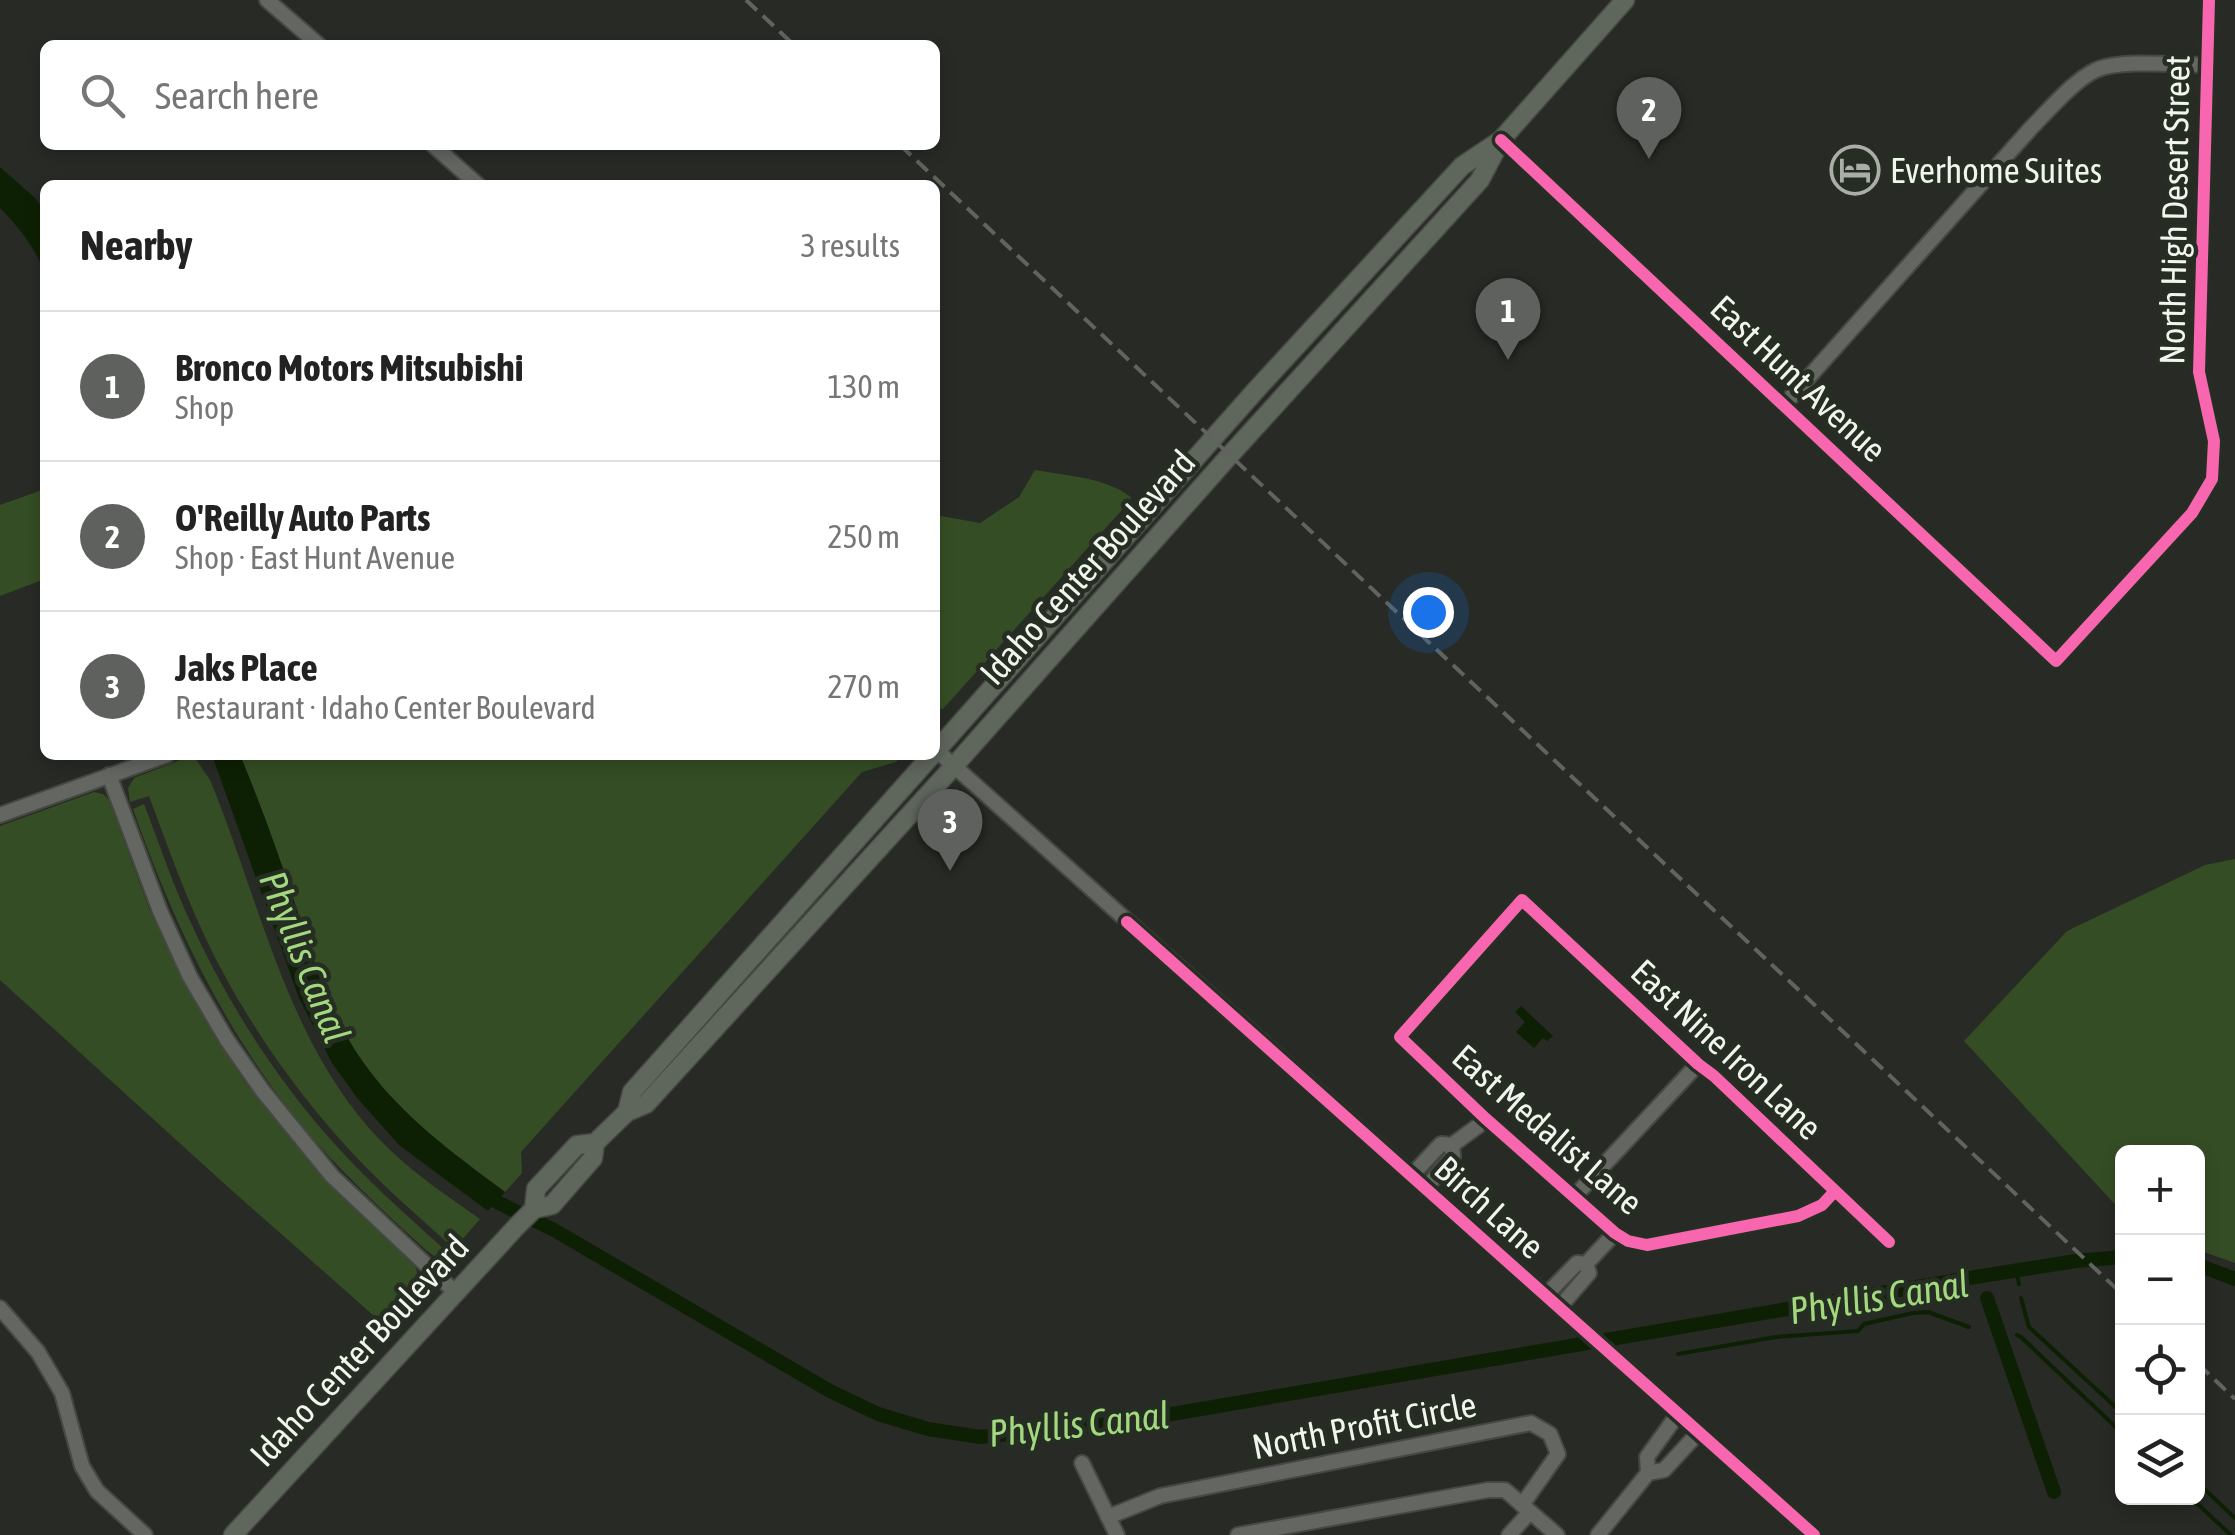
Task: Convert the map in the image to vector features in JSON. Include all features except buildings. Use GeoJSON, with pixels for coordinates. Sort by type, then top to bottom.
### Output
{"type":"FeatureCollection","features":[{"type":"Feature","properties":{"kind":"main road","name":"Idaho Center Boulevard"},"geometry":{"type":"LineString","coordinates":[[940,746],[1256,390],[1462,166],[1500,140],[1625,0]]}},
{"type":"Feature","properties":{"kind":"main road","name":"Idaho Center Boulevard"},"geometry":{"type":"LineString","coordinates":[[232,1535],[517,1226],[534,1209],[552,1205],[593,1158],[595,1143],[626,1112],[646,1104],[954,766],[1230,454],[1480,180],[1500,140]]}},
{"type":"Feature","properties":{"kind":"main road","name":"Idaho Center Boulevard"},"geometry":{"type":"LineString","coordinates":[[626,1112],[632,1092],[928,760]]}},
{"type":"Feature","properties":{"kind":"street"},"geometry":{"type":"LineString","coordinates":[[267,0],[313,40]]}},
{"type":"Feature","properties":{"kind":"street","name":"North High Desert Street"},"geometry":{"type":"LineString","coordinates":[[2056,661],[2192,513],[2212,479],[2214,441],[2199,372],[2208,0]]}},
{"type":"Feature","properties":{"kind":"street"},"geometry":{"type":"LineString","coordinates":[[1784,404],[2066,93],[2096,70],[2125,64],[2206,66]]}},
{"type":"Feature","properties":{"kind":"street","name":"East Hunt Avenue"},"geometry":{"type":"LineString","coordinates":[[1500,140],[2056,661]]}},
{"type":"Feature","properties":{"kind":"street"},"geometry":{"type":"LineString","coordinates":[[439,150],[472,180]]}},
{"type":"Feature","properties":{"kind":"street","name":"Birch Lane"},"geometry":{"type":"LineString","coordinates":[[940,756],[1814,1535]]}},
{"type":"Feature","properties":{"kind":"street"},"geometry":{"type":"LineString","coordinates":[[0,816],[152,760]]}},
{"type":"Feature","properties":{"kind":"street"},"geometry":{"type":"LineString","coordinates":[[109,775],[160,911],[190,977],[227,1040],[332,1176],[456,1293]]}},
{"type":"Feature","properties":{"kind":"street","name":"East Medalist Lane"},"geometry":{"type":"LineString","coordinates":[[1522,900],[1400,1037],[1486,1118],[1614,1233],[1647,1245],[1798,1216],[1822,1205],[1835,1191]]}},
{"type":"Feature","properties":{"kind":"street","name":"East Nine Iron Lane"},"geometry":{"type":"LineString","coordinates":[[1522,900],[1889,1242]]}},
{"type":"Feature","properties":{"kind":"street"},"geometry":{"type":"LineString","coordinates":[[1574,1198],[1698,1064]]}},
{"type":"Feature","properties":{"kind":"street"},"geometry":{"type":"LineString","coordinates":[[1411,1176],[1442,1144],[1452,1145],[1486,1118]]}},
{"type":"Feature","properties":{"kind":"street"},"geometry":{"type":"LineString","coordinates":[[1425,1188],[1453,1156],[1452,1145]]}},
{"type":"Feature","properties":{"kind":"street"},"geometry":{"type":"LineString","coordinates":[[1586,1264],[1614,1233]]}},
{"type":"Feature","properties":{"kind":"street"},"geometry":{"type":"LineString","coordinates":[[1545,1296],[1577,1263],[1586,1264]]}},
{"type":"Feature","properties":{"kind":"street"},"geometry":{"type":"LineString","coordinates":[[1559,1308],[1589,1274],[1586,1264]]}},
{"type":"Feature","properties":{"kind":"street"},"geometry":{"type":"LineString","coordinates":[[0,1308],[38,1352],[62,1394],[82,1466],[98,1491],[145,1535]]}},
{"type":"Feature","properties":{"kind":"street"},"geometry":{"type":"LineString","coordinates":[[1598,1535],[1648,1472],[1647,1457],[1678,1414]]}},
{"type":"Feature","properties":{"kind":"street","name":"North Profit Circle"},"geometry":{"type":"LineString","coordinates":[[1108,1516],[1160,1496],[1531,1423],[1550,1434],[1558,1454],[1526,1508]]}},
{"type":"Feature","properties":{"kind":"street"},"geometry":{"type":"LineString","coordinates":[[1648,1472],[1664,1470],[1699,1432]]}},
{"type":"Feature","properties":{"kind":"street"},"geometry":{"type":"LineString","coordinates":[[1082,1463],[1117,1535]]}},
{"type":"Feature","properties":{"kind":"street"},"geometry":{"type":"LineString","coordinates":[[1238,1535],[1488,1490],[1504,1490],[1557,1535]]}},
{"type":"Feature","properties":{"kind":"street"},"geometry":{"type":"LineString","coordinates":[[1510,1535],[1526,1508]]}},
{"type":"Feature","properties":{"kind":"shaded area"},"geometry":{"type":"Polygon","coordinates":[[[1035,470],[1097,481],[1131,497],[940,709],[940,516],[980,523],[1019,497],[1035,470]]]}},
{"type":"Feature","properties":{"kind":"shaded area"},"geometry":{"type":"Polygon","coordinates":[[[40,491],[40,581],[0,596],[0,505],[40,491]]]}},
{"type":"Feature","properties":{"kind":"shaded area"},"geometry":{"type":"Polygon","coordinates":[[[180,760],[196,760],[210,780],[281,975],[326,1068],[354,1110],[389,1149],[480,1219],[454,1249],[358,1159],[287,1074],[255,1028],[215,958],[149,796],[130,802],[128,788],[134,778],[180,760]]]}},
{"type":"Feature","properties":{"kind":"shaded area"},"geometry":{"type":"Polygon","coordinates":[[[242,760],[898,760],[862,772],[521,1152],[522,1173],[505,1192],[411,1116],[351,1044],[324,987],[242,760]]]}},
{"type":"Feature","properties":{"kind":"shaded area"},"geometry":{"type":"Polygon","coordinates":[[[94,792],[109,800],[150,911],[199,1009],[245,1082],[325,1181],[415,1266],[419,1298],[390,1330],[0,980],[0,826],[94,792]]]}},
{"type":"Feature","properties":{"kind":"shaded area"},"geometry":{"type":"Polygon","coordinates":[[[144,804],[203,948],[266,1057],[338,1148],[445,1250],[434,1256],[426,1250],[346,1174],[301,1125],[248,1052],[203,974],[165,893],[133,809],[144,804]]]}},
{"type":"Feature","properties":{"kind":"shaded area"},"geometry":{"type":"Polygon","coordinates":[[[2235,859],[2235,1263],[2205,1252],[2205,1145],[2115,1145],[2115,1204],[1964,1041],[2067,931],[2205,865],[2235,859]]]}},
{"type":"Feature","properties":{"kind":"water"},"geometry":{"type":"Polygon","coordinates":[[[0,167],[40,204],[40,262],[26,238],[0,208],[0,167]]]}},
{"type":"Feature","properties":{"kind":"water"},"geometry":{"type":"Polygon","coordinates":[[[214,760],[242,760],[324,987],[351,1044],[411,1116],[505,1192],[488,1211],[399,1145],[358,1099],[332,1063],[299,998],[214,760]]]}},
{"type":"Feature","properties":{"kind":"water"},"geometry":{"type":"Polygon","coordinates":[[[1521,1006],[1553,1036],[1547,1041],[1543,1038],[1534,1048],[1516,1032],[1525,1022],[1515,1012],[1521,1006]]]}},
{"type":"Feature","properties":{"kind":"waterway","name":"Phyllis Canal"},"geometry":{"type":"LineString","coordinates":[[484,1192],[830,1391],[878,1414],[928,1429],[980,1437],[1119,1423],[1969,1278],[2115,1258]]}},
{"type":"Feature","properties":{"kind":"waterway","name":"Phyllis Canal"},"geometry":{"type":"LineString","coordinates":[[2205,1268],[2235,1279]]}},
{"type":"Feature","properties":{"kind":"waterway"},"geometry":{"type":"LineString","coordinates":[[2016,1270],[2019,1284]]}},
{"type":"Feature","properties":{"kind":"waterway"},"geometry":{"type":"LineString","coordinates":[[1987,1298],[2054,1492]]}},
{"type":"Feature","properties":{"kind":"waterway"},"geometry":{"type":"LineString","coordinates":[[2021,1298],[2029,1327],[2115,1407]]}},
{"type":"Feature","properties":{"kind":"waterway"},"geometry":{"type":"LineString","coordinates":[[1678,1354],[1776,1337],[1858,1331],[1864,1324],[1913,1313],[1928,1312],[1969,1327]]}},
{"type":"Feature","properties":{"kind":"waterway"},"geometry":{"type":"LineString","coordinates":[[2017,1335],[2115,1426]]}},
{"type":"Feature","properties":{"kind":"waterway"},"geometry":{"type":"LineString","coordinates":[[2205,1490],[2235,1518]]}},
{"type":"Feature","properties":{"kind":"waterway"},"geometry":{"type":"LineString","coordinates":[[2199,1505],[2231,1535]]}},
{"type":"Feature","properties":{"kind":"railway"},"geometry":{"type":"LineString","coordinates":[[746,0],[789,40]]}},
{"type":"Feature","properties":{"kind":"railway"},"geometry":{"type":"LineString","coordinates":[[905,150],[937,180]]}},
{"type":"Feature","properties":{"kind":"railway"},"geometry":{"type":"LineString","coordinates":[[940,183],[2115,1287]]}},
{"type":"Feature","properties":{"kind":"railway"},"geometry":{"type":"LineString","coordinates":[[2205,1371],[2235,1399]]}},
{"type":"Feature","properties":{"kind":"cycle path"},"geometry":{"type":"LineString","coordinates":[[1501,140],[2056,661],[2192,513],[2212,479],[2214,441],[2199,372],[2209,0]]}},
{"type":"Feature","properties":{"kind":"cycle path"},"geometry":{"type":"LineString","coordinates":[[1835,1191],[1822,1205],[1798,1216],[1647,1245],[1628,1241],[1485,1118],[1400,1037],[1522,900],[1714,1076],[1889,1242]]}},
{"type":"Feature","properties":{"kind":"cycle path"},"geometry":{"type":"LineString","coordinates":[[1127,922],[1814,1535]]}},
{"type":"Feature","properties":{"kind":"place","name":"O'Reilly Auto Parts"},"geometry":{"type":"Point","coordinates":[1649,159]}},
{"type":"Feature","properties":{"kind":"place","name":"Everhome Suites"},"geometry":{"type":"Point","coordinates":[1855,170]}},
{"type":"Feature","properties":{"kind":"place","name":"Bronco Motors Mitsubishi"},"geometry":{"type":"Point","coordinates":[1508,360]}},
{"type":"Feature","properties":{"kind":"place","name":"Jaks Place"},"geometry":{"type":"Point","coordinates":[950,871]}}]}
